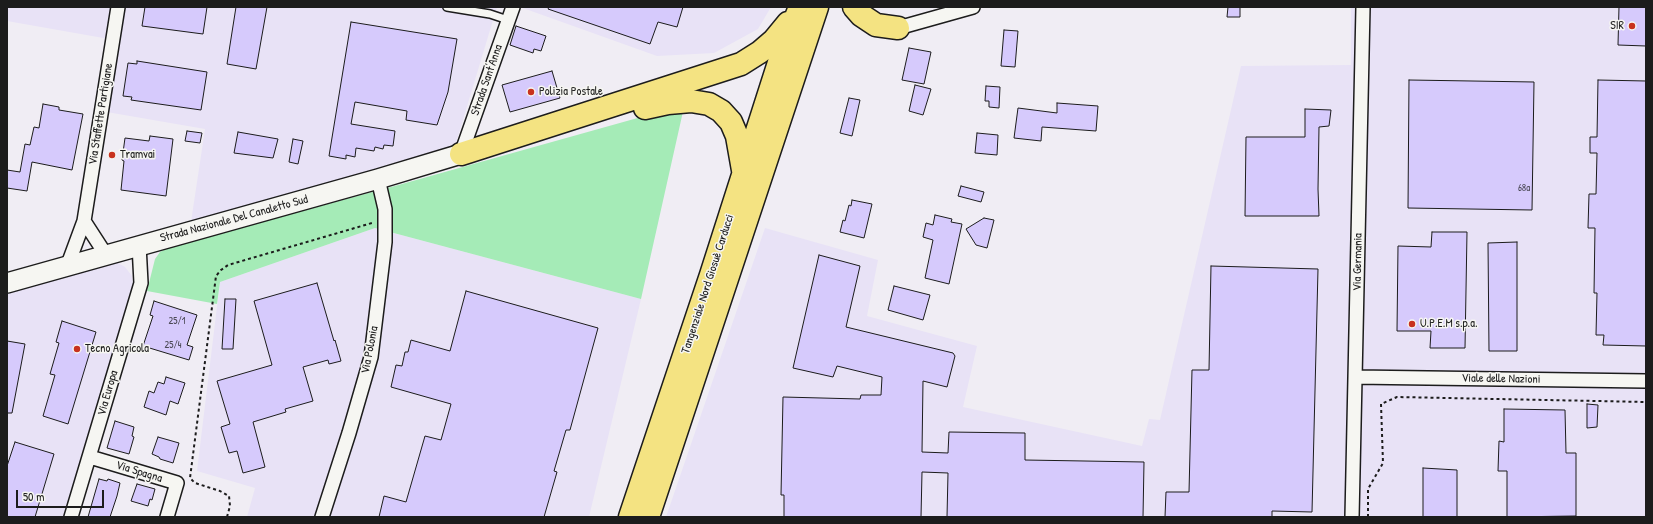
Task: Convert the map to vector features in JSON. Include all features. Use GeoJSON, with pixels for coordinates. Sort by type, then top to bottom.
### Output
{"type":"FeatureCollection","features":[{"type":"Feature","properties":{"kind":"highway"},"geometry":{"type":"LineString","coordinates":[[854,7],[861,15],[876,25],[898,28]]}},
{"type":"Feature","properties":{"kind":"highway"},"geometry":{"type":"LineString","coordinates":[[792,54],[805,8]]}},
{"type":"Feature","properties":{"kind":"highway"},"geometry":{"type":"LineString","coordinates":[[461,154],[741,64],[760,52],[774,40],[805,8]]}},
{"type":"Feature","properties":{"kind":"highway","name":"Tangenziale Nord Giosuè Carducci"},"geometry":{"type":"LineString","coordinates":[[630,517],[744,175],[792,54]]}},
{"type":"Feature","properties":{"kind":"highway","name":"Tangenziale Nord Giosuè Carducci"},"geometry":{"type":"LineString","coordinates":[[648,517],[792,54]]}},
{"type":"Feature","properties":{"kind":"highway"},"geometry":{"type":"LineString","coordinates":[[461,154],[668,102],[691,101],[709,104],[721,111],[731,122],[737,136],[744,175]]}},
{"type":"Feature","properties":{"kind":"main road","name":"Strada Nazionale Del Canaletto Sud"},"geometry":{"type":"LineString","coordinates":[[7,283],[378,179],[461,154]]}},
{"type":"Feature","properties":{"kind":"street","name":"Via Staffette Partigiane"},"geometry":{"type":"LineString","coordinates":[[67,267],[84,221],[118,7]]}},
{"type":"Feature","properties":{"kind":"street","name":"Strada Sant'Anna"},"geometry":{"type":"LineString","coordinates":[[461,154],[513,7]]}},
{"type":"Feature","properties":{"kind":"street"},"geometry":{"type":"LineString","coordinates":[[898,28],[973,7]]}},
{"type":"Feature","properties":{"kind":"street","name":"Via Germania"},"geometry":{"type":"LineString","coordinates":[[1352,517],[1363,7]]}},
{"type":"Feature","properties":{"kind":"street","name":"Via Polonia"},"geometry":{"type":"LineString","coordinates":[[322,517],[349,433],[371,357],[385,242],[385,209],[378,179]]}},
{"type":"Feature","properties":{"kind":"street"},"geometry":{"type":"LineString","coordinates":[[84,221],[106,255]]}},
{"type":"Feature","properties":{"kind":"street","name":"Via Europa"},"geometry":{"type":"LineString","coordinates":[[71,517],[141,283],[139,245]]}},
{"type":"Feature","properties":{"kind":"street","name":"Viale delle Nazioni"},"geometry":{"type":"LineString","coordinates":[[1355,377],[1646,381]]}},
{"type":"Feature","properties":{"kind":"street","name":"Via Spagna"},"geometry":{"type":"LineString","coordinates":[[90,457],[177,483],[167,517]]}},
{"type":"Feature","properties":{"kind":"lane"},"geometry":{"type":"LineString","coordinates":[[447,7],[490,14],[508,20]]}},
{"type":"Feature","properties":{"kind":"path"},"geometry":{"type":"LineString","coordinates":[[227,517],[230,506],[229,496],[220,491],[195,483],[190,478],[216,276],[228,265],[385,219]]}},
{"type":"Feature","properties":{"kind":"path"},"geometry":{"type":"LineString","coordinates":[[1368,517],[1368,490],[1382,463],[1381,404],[1397,397],[1646,402]]}},
{"type":"Feature","properties":{"kind":"shaded area"},"geometry":{"type":"Polygon","coordinates":[[[7,7],[497,7],[455,146],[191,222],[205,129],[101,111],[109,39],[7,21],[7,7]]]}},
{"type":"Feature","properties":{"kind":"shaded area"},"geometry":{"type":"Polygon","coordinates":[[[520,7],[771,7],[758,29],[714,53],[657,56],[520,7]]]}},
{"type":"Feature","properties":{"kind":"shaded area"},"geometry":{"type":"Polygon","coordinates":[[[1351,7],[1646,7],[1646,517],[666,517],[765,228],[878,260],[867,316],[977,346],[963,407],[1142,446],[1149,419],[1160,420],[1241,66],[1351,65],[1351,7]]]}},
{"type":"Feature","properties":{"kind":"shaded area"},"geometry":{"type":"Polygon","coordinates":[[[375,228],[641,299],[589,517],[247,517],[255,488],[197,471],[220,282],[375,228]]]}},
{"type":"Feature","properties":{"kind":"shaded area"},"geometry":{"type":"Polygon","coordinates":[[[109,262],[118,263],[125,267],[132,276],[133,288],[64,517],[7,517],[7,289],[109,262]]]}},
{"type":"Feature","properties":{"kind":"green space"},"geometry":{"type":"Polygon","coordinates":[[[684,107],[641,299],[375,228],[220,282],[217,304],[147,291],[155,259],[160,252],[169,247],[659,112],[684,107]]]}},
{"type":"Feature","properties":{"kind":"building"},"geometry":{"type":"Polygon","coordinates":[[[145,7],[207,7],[203,34],[142,26],[145,7]]]}},
{"type":"Feature","properties":{"kind":"building"},"geometry":{"type":"Polygon","coordinates":[[[236,7],[267,7],[256,69],[227,64],[236,7]]]}},
{"type":"Feature","properties":{"kind":"building"},"geometry":{"type":"Polygon","coordinates":[[[549,7],[683,7],[677,27],[658,22],[650,44],[548,9],[549,7]]]}},
{"type":"Feature","properties":{"kind":"building"},"geometry":{"type":"Polygon","coordinates":[[[1228,7],[1240,7],[1240,17],[1227,17],[1228,7]]]}},
{"type":"Feature","properties":{"kind":"building","name":"SIR"},"geometry":{"type":"Polygon","coordinates":[[[1619,7],[1646,7],[1646,46],[1618,45],[1619,7]]]}},
{"type":"Feature","properties":{"kind":"building"},"geometry":{"type":"Polygon","coordinates":[[[351,22],[457,39],[448,92],[437,125],[406,120],[407,111],[355,102],[351,124],[395,131],[393,146],[384,145],[383,149],[375,147],[374,151],[356,148],[355,157],[346,155],[346,159],[329,156],[351,22]]]}},
{"type":"Feature","properties":{"kind":"building"},"geometry":{"type":"Polygon","coordinates":[[[516,26],[546,36],[541,51],[534,49],[533,53],[510,45],[516,26]]]}},
{"type":"Feature","properties":{"kind":"building"},"geometry":{"type":"Polygon","coordinates":[[[1004,30],[1018,31],[1015,67],[1001,66],[1004,30]]]}},
{"type":"Feature","properties":{"kind":"building"},"geometry":{"type":"Polygon","coordinates":[[[909,48],[931,52],[924,84],[902,80],[909,48]]]}},
{"type":"Feature","properties":{"kind":"building"},"geometry":{"type":"Polygon","coordinates":[[[137,61],[207,72],[201,110],[131,100],[132,97],[123,96],[128,63],[137,64],[137,61]]]}},
{"type":"Feature","properties":{"kind":"building","name":"Polizia Postale"},"geometry":{"type":"Polygon","coordinates":[[[552,71],[560,98],[510,112],[502,85],[552,71]]]}},
{"type":"Feature","properties":{"kind":"building"},"geometry":{"type":"Polygon","coordinates":[[[1409,80],[1534,82],[1532,210],[1408,208],[1409,80]]]}},
{"type":"Feature","properties":{"kind":"building"},"geometry":{"type":"Polygon","coordinates":[[[1598,80],[1646,81],[1646,346],[1603,345],[1604,335],[1596,335],[1597,293],[1594,293],[1595,228],[1588,228],[1589,194],[1596,194],[1597,153],[1590,153],[1590,137],[1597,137],[1598,80]]]}},
{"type":"Feature","properties":{"kind":"building"},"geometry":{"type":"Polygon","coordinates":[[[915,85],[931,89],[923,115],[909,111],[915,85]]]}},
{"type":"Feature","properties":{"kind":"building"},"geometry":{"type":"Polygon","coordinates":[[[986,86],[1000,87],[999,108],[989,107],[989,101],[985,101],[986,86]]]}},
{"type":"Feature","properties":{"kind":"building"},"geometry":{"type":"Polygon","coordinates":[[[849,98],[860,100],[852,136],[840,133],[849,98]]]}},
{"type":"Feature","properties":{"kind":"building"},"geometry":{"type":"Polygon","coordinates":[[[1057,103],[1098,106],[1096,131],[1042,127],[1041,141],[1014,138],[1018,108],[1057,113],[1057,103]]]}},
{"type":"Feature","properties":{"kind":"building"},"geometry":{"type":"Polygon","coordinates":[[[43,104],[59,107],[59,110],[83,114],[72,170],[32,162],[27,191],[7,188],[7,170],[20,172],[25,144],[30,145],[34,127],[39,128],[43,104]]]}},
{"type":"Feature","properties":{"kind":"building"},"geometry":{"type":"Polygon","coordinates":[[[1305,109],[1331,110],[1329,126],[1319,127],[1319,216],[1245,216],[1246,137],[1305,137],[1305,109]]]}},
{"type":"Feature","properties":{"kind":"building"},"geometry":{"type":"Polygon","coordinates":[[[187,131],[202,133],[200,143],[185,141],[187,131]]]}},
{"type":"Feature","properties":{"kind":"building"},"geometry":{"type":"Polygon","coordinates":[[[238,132],[278,139],[273,158],[234,153],[238,132]]]}},
{"type":"Feature","properties":{"kind":"building"},"geometry":{"type":"Polygon","coordinates":[[[977,133],[998,135],[997,155],[975,153],[977,133]]]}},
{"type":"Feature","properties":{"kind":"building"},"geometry":{"type":"Polygon","coordinates":[[[150,136],[173,139],[166,196],[121,190],[124,161],[122,160],[125,138],[149,141],[150,136]]]}},
{"type":"Feature","properties":{"kind":"building"},"geometry":{"type":"Polygon","coordinates":[[[293,139],[303,141],[298,164],[289,162],[293,139]]]}},
{"type":"Feature","properties":{"kind":"building"},"geometry":{"type":"Polygon","coordinates":[[[961,186],[984,192],[981,202],[958,196],[961,186]]]}},
{"type":"Feature","properties":{"kind":"building"},"geometry":{"type":"Polygon","coordinates":[[[852,200],[872,204],[864,238],[840,232],[843,220],[845,221],[849,205],[851,206],[852,200]]]}},
{"type":"Feature","properties":{"kind":"building"},"geometry":{"type":"Polygon","coordinates":[[[935,215],[952,219],[951,222],[962,224],[949,284],[925,278],[933,240],[923,237],[926,223],[933,225],[935,215]]]}},
{"type":"Feature","properties":{"kind":"building"},"geometry":{"type":"Polygon","coordinates":[[[984,218],[994,220],[987,248],[976,245],[966,229],[984,218]]]}},
{"type":"Feature","properties":{"kind":"building"},"geometry":{"type":"Polygon","coordinates":[[[1432,232],[1467,232],[1465,348],[1430,348],[1431,331],[1397,331],[1398,246],[1431,247],[1432,232]]]}},
{"type":"Feature","properties":{"kind":"building"},"geometry":{"type":"Polygon","coordinates":[[[1517,242],[1517,351],[1489,351],[1488,243],[1517,242]]]}},
{"type":"Feature","properties":{"kind":"building"},"geometry":{"type":"Polygon","coordinates":[[[819,255],[860,266],[846,327],[953,353],[955,356],[947,387],[923,381],[922,452],[948,453],[949,432],[1025,433],[1025,460],[1144,462],[1143,517],[947,517],[948,473],[922,472],[921,517],[784,517],[784,495],[781,495],[783,397],[860,399],[861,395],[881,395],[882,377],[837,366],[833,377],[793,368],[819,255]]]}},
{"type":"Feature","properties":{"kind":"building"},"geometry":{"type":"Polygon","coordinates":[[[1211,266],[1318,269],[1312,512],[1272,511],[1272,517],[1165,517],[1166,492],[1189,492],[1192,370],[1209,370],[1211,266]]]}},
{"type":"Feature","properties":{"kind":"building"},"geometry":{"type":"Polygon","coordinates":[[[317,283],[341,361],[329,364],[328,360],[303,367],[313,401],[285,409],[286,412],[253,422],[265,467],[243,473],[237,451],[229,453],[221,427],[230,424],[217,381],[272,365],[254,301],[317,283]]]}},
{"type":"Feature","properties":{"kind":"building"},"geometry":{"type":"Polygon","coordinates":[[[894,286],[930,295],[923,320],[888,310],[894,286]]]}},
{"type":"Feature","properties":{"kind":"building"},"geometry":{"type":"Polygon","coordinates":[[[466,291],[598,328],[570,430],[566,430],[554,471],[557,472],[544,517],[379,517],[384,496],[406,502],[425,436],[441,440],[451,404],[391,387],[396,365],[402,366],[405,352],[408,352],[411,340],[450,351],[466,291]]]}},
{"type":"Feature","properties":{"kind":"building"},"geometry":{"type":"Polygon","coordinates":[[[225,299],[236,299],[233,349],[222,349],[225,299]]]}},
{"type":"Feature","properties":{"kind":"building"},"geometry":{"type":"Polygon","coordinates":[[[154,301],[197,315],[187,345],[193,347],[189,360],[143,346],[153,316],[150,315],[154,301]]]}},
{"type":"Feature","properties":{"kind":"building"},"geometry":{"type":"Polygon","coordinates":[[[62,321],[96,332],[68,424],[43,416],[55,375],[50,374],[59,343],[56,342],[62,321]]]}},
{"type":"Feature","properties":{"kind":"building"},"geometry":{"type":"Polygon","coordinates":[[[7,341],[25,344],[12,413],[7,413],[7,341]]]}},
{"type":"Feature","properties":{"kind":"building"},"geometry":{"type":"Polygon","coordinates":[[[166,377],[185,383],[178,404],[170,401],[166,415],[144,407],[149,391],[154,393],[158,382],[164,384],[166,377]]]}},
{"type":"Feature","properties":{"kind":"building"},"geometry":{"type":"Polygon","coordinates":[[[1587,404],[1598,405],[1597,427],[1587,428],[1587,404]]]}},
{"type":"Feature","properties":{"kind":"building"},"geometry":{"type":"Polygon","coordinates":[[[1504,409],[1565,410],[1566,453],[1576,453],[1576,516],[1507,517],[1507,471],[1498,471],[1499,441],[1504,442],[1504,409]]]}},
{"type":"Feature","properties":{"kind":"building"},"geometry":{"type":"Polygon","coordinates":[[[115,421],[134,427],[132,436],[134,437],[129,454],[107,448],[115,421]]]}},
{"type":"Feature","properties":{"kind":"building"},"geometry":{"type":"Polygon","coordinates":[[[158,437],[179,443],[173,463],[160,459],[152,454],[158,437]]]}},
{"type":"Feature","properties":{"kind":"building"},"geometry":{"type":"Polygon","coordinates":[[[15,442],[54,454],[35,517],[7,517],[7,466],[15,442]]]}},
{"type":"Feature","properties":{"kind":"building"},"geometry":{"type":"Polygon","coordinates":[[[1423,468],[1457,470],[1457,517],[1423,517],[1423,468]]]}},
{"type":"Feature","properties":{"kind":"building"},"geometry":{"type":"Polygon","coordinates":[[[99,479],[107,481],[108,479],[120,483],[117,496],[110,517],[88,517],[99,479]]]}},
{"type":"Feature","properties":{"kind":"building"},"geometry":{"type":"Polygon","coordinates":[[[137,484],[155,489],[152,500],[150,499],[148,506],[131,501],[137,484]]]}},
{"type":"Feature","properties":{"kind":"place","name":"SIR"},"geometry":{"type":"Point","coordinates":[1632,26]}},
{"type":"Feature","properties":{"kind":"place","name":"Polizia Postale"},"geometry":{"type":"Point","coordinates":[531,92]}},
{"type":"Feature","properties":{"kind":"place","name":"Tramvai"},"geometry":{"type":"Point","coordinates":[112,155]}},
{"type":"Feature","properties":{"kind":"place","name":"U.P.E.M s.p.a."},"geometry":{"type":"Point","coordinates":[1412,324]}},
{"type":"Feature","properties":{"kind":"place","name":"Tecno Agricola"},"geometry":{"type":"Point","coordinates":[77,349]}}]}
